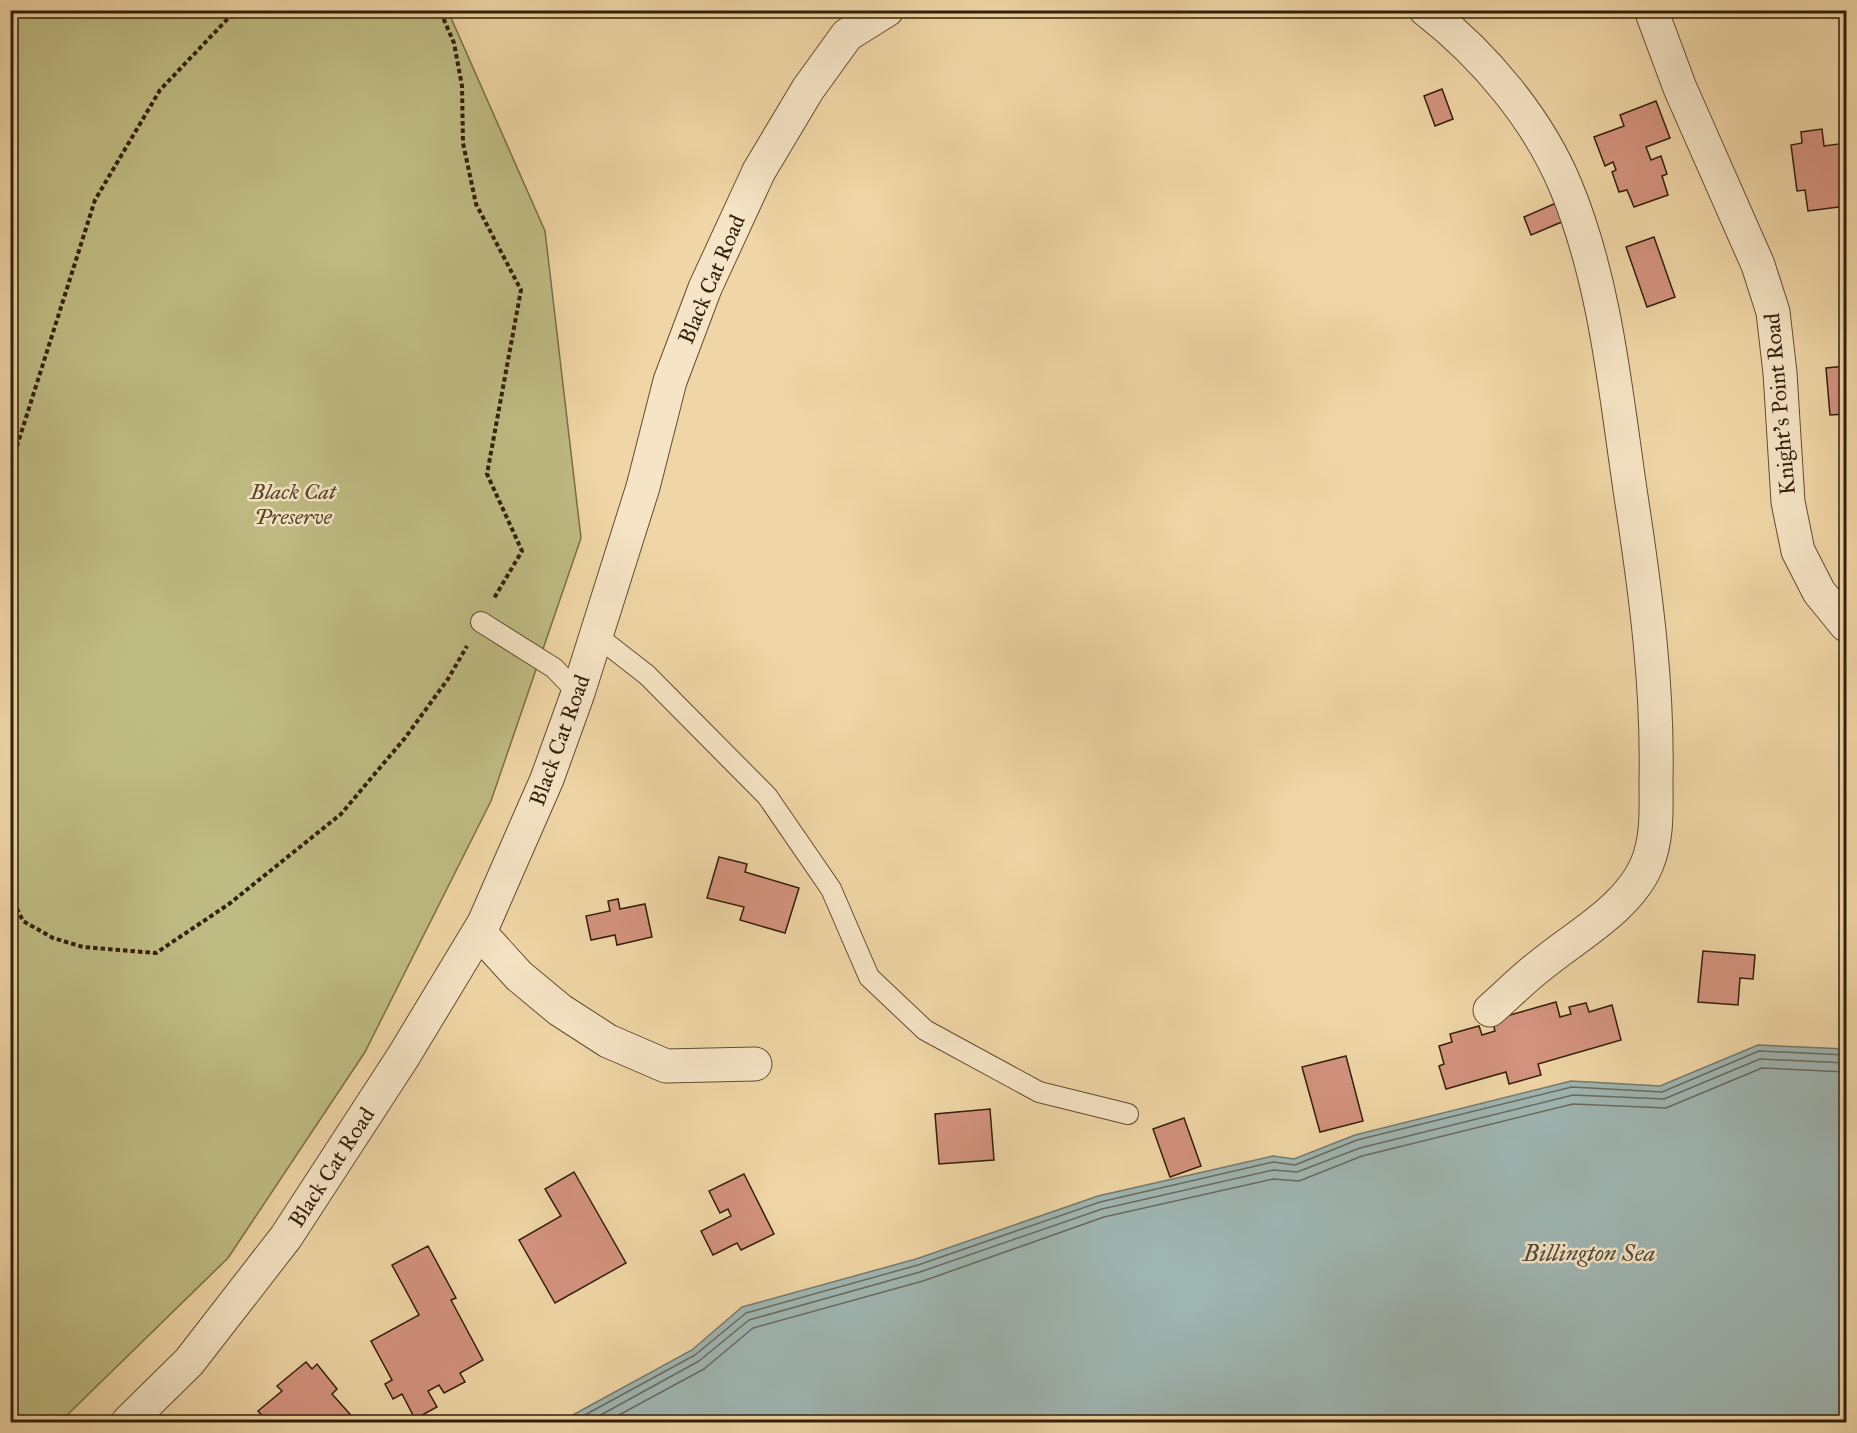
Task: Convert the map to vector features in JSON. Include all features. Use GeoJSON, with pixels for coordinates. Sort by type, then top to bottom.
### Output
{"type":"FeatureCollection","features":[{"type":"Feature","properties":{"kind":"street","name":"Black Cat Road"},"geometry":{"type":"LineString","coordinates":[[128,1422],[189,1362],[286,1237],[479,932],[547,780],[578,693],[643,487],[670,381],[705,288],[759,171],[808,89],[847,35],[886,10]]}},
{"type":"Feature","properties":{"kind":"street"},"geometry":{"type":"LineString","coordinates":[[1426,10],[1480,59],[1522,111],[1565,185],[1590,256],[1614,377],[1650,635],[1657,759],[1655,836],[1646,866],[1632,889],[1611,910],[1539,967],[1490,1010]]}},
{"type":"Feature","properties":{"kind":"street","name":"Knight's Point Road"},"geometry":{"type":"LineString","coordinates":[[1651,10],[1680,88],[1758,264],[1773,312],[1780,373],[1788,502],[1798,551],[1819,592],[1846,625]]}},
{"type":"Feature","properties":{"kind":"street"},"geometry":{"type":"LineString","coordinates":[[479,932],[519,976],[560,1010],[608,1041],[666,1066],[755,1064]]}},
{"type":"Feature","properties":{"kind":"lane"},"geometry":{"type":"LineString","coordinates":[[481,622],[554,668],[578,693]]}},
{"type":"Feature","properties":{"kind":"lane"},"geometry":{"type":"LineString","coordinates":[[597,636],[647,675],[767,796],[831,889],[869,977],[925,1030],[1039,1092],[1128,1114]]}},
{"type":"Feature","properties":{"kind":"path"},"geometry":{"type":"LineString","coordinates":[[10,468],[95,200],[160,90],[236,10]]}},
{"type":"Feature","properties":{"kind":"path"},"geometry":{"type":"LineString","coordinates":[[10,895],[23,921],[53,938],[83,947],[156,953],[229,904],[341,814],[448,679],[522,551],[487,474],[521,291],[476,204],[463,143],[462,86],[454,43],[441,13],[433,10]]}},
{"type":"Feature","properties":{"kind":"green space","name":"Black Cat Preserve"},"geometry":{"type":"Polygon","coordinates":[[[10,11],[448,11],[545,231],[581,538],[491,801],[365,1052],[228,1258],[60,1422],[10,1422],[10,11]]]}},
{"type":"Feature","properties":{"kind":"water","name":"Billington Sea"},"geometry":{"type":"Polygon","coordinates":[[[1758,1045],[1846,1049],[1846,1422],[560,1422],[692,1350],[742,1307],[916,1259],[1098,1196],[1273,1156],[1294,1159],[1355,1135],[1571,1081],[1660,1086],[1758,1045]]]}},
{"type":"Feature","properties":{"kind":"building"},"geometry":{"type":"Polygon","coordinates":[[[1442,89],[1453,119],[1435,126],[1424,96],[1442,89]]]}},
{"type":"Feature","properties":{"kind":"building"},"geometry":{"type":"Polygon","coordinates":[[[1656,101],[1670,138],[1646,147],[1651,160],[1661,156],[1667,174],[1662,176],[1668,195],[1634,207],[1627,190],[1619,192],[1612,172],[1616,170],[1613,162],[1605,166],[1594,137],[1624,126],[1620,115],[1656,101]]]}},
{"type":"Feature","properties":{"kind":"building"},"geometry":{"type":"Polygon","coordinates":[[[1822,129],[1824,146],[1846,143],[1846,206],[1808,211],[1805,190],[1797,191],[1791,145],[1802,143],[1801,132],[1822,129]]]}},
{"type":"Feature","properties":{"kind":"building"},"geometry":{"type":"Polygon","coordinates":[[[1556,203],[1564,221],[1531,235],[1524,217],[1556,203]]]}},
{"type":"Feature","properties":{"kind":"building"},"geometry":{"type":"Polygon","coordinates":[[[1654,237],[1675,297],[1647,307],[1626,247],[1654,237]]]}},
{"type":"Feature","properties":{"kind":"building"},"geometry":{"type":"Polygon","coordinates":[[[1846,366],[1846,414],[1830,415],[1826,368],[1846,366]]]}},
{"type":"Feature","properties":{"kind":"building"},"geometry":{"type":"Polygon","coordinates":[[[719,857],[747,864],[745,872],[799,888],[785,933],[740,920],[744,907],[707,898],[719,857]]]}},
{"type":"Feature","properties":{"kind":"building"},"geometry":{"type":"Polygon","coordinates":[[[618,899],[620,909],[645,904],[652,937],[617,945],[615,935],[591,940],[586,916],[610,911],[608,901],[618,899]]]}},
{"type":"Feature","properties":{"kind":"building"},"geometry":{"type":"Polygon","coordinates":[[[1703,951],[1755,955],[1753,979],[1740,978],[1738,1005],[1698,1002],[1703,951]]]}},
{"type":"Feature","properties":{"kind":"building"},"geometry":{"type":"Polygon","coordinates":[[[1556,1002],[1560,1017],[1571,1014],[1569,1007],[1586,1003],[1589,1012],[1612,1005],[1621,1040],[1538,1064],[1541,1075],[1509,1084],[1506,1072],[1446,1089],[1439,1066],[1444,1064],[1439,1046],[1452,1042],[1450,1034],[1479,1026],[1482,1035],[1495,1031],[1492,1020],[1556,1002]]]}},
{"type":"Feature","properties":{"kind":"building"},"geometry":{"type":"Polygon","coordinates":[[[1346,1056],[1363,1121],[1320,1132],[1302,1067],[1346,1056]]]}},
{"type":"Feature","properties":{"kind":"building"},"geometry":{"type":"Polygon","coordinates":[[[990,1109],[994,1160],[939,1164],[935,1114],[990,1109]]]}},
{"type":"Feature","properties":{"kind":"building"},"geometry":{"type":"Polygon","coordinates":[[[1184,1118],[1201,1166],[1170,1177],[1153,1129],[1184,1118]]]}},
{"type":"Feature","properties":{"kind":"building"},"geometry":{"type":"Polygon","coordinates":[[[574,1172],[626,1263],[555,1303],[519,1240],[561,1216],[545,1189],[574,1172]]]}},
{"type":"Feature","properties":{"kind":"building"},"geometry":{"type":"Polygon","coordinates":[[[744,1174],[774,1234],[741,1250],[737,1243],[713,1255],[701,1231],[731,1216],[728,1209],[720,1213],[709,1191],[744,1174]]]}},
{"type":"Feature","properties":{"kind":"building"},"geometry":{"type":"Polygon","coordinates":[[[428,1246],[456,1298],[451,1300],[483,1360],[460,1373],[465,1382],[444,1393],[439,1385],[428,1391],[437,1407],[415,1419],[402,1394],[393,1399],[385,1384],[392,1380],[371,1341],[419,1315],[392,1265],[428,1246]]]}},
{"type":"Feature","properties":{"kind":"building"},"geometry":{"type":"Polygon","coordinates":[[[306,1362],[312,1369],[317,1364],[337,1389],[332,1394],[357,1422],[268,1422],[258,1411],[282,1391],[277,1386],[306,1362]]]}}]}
